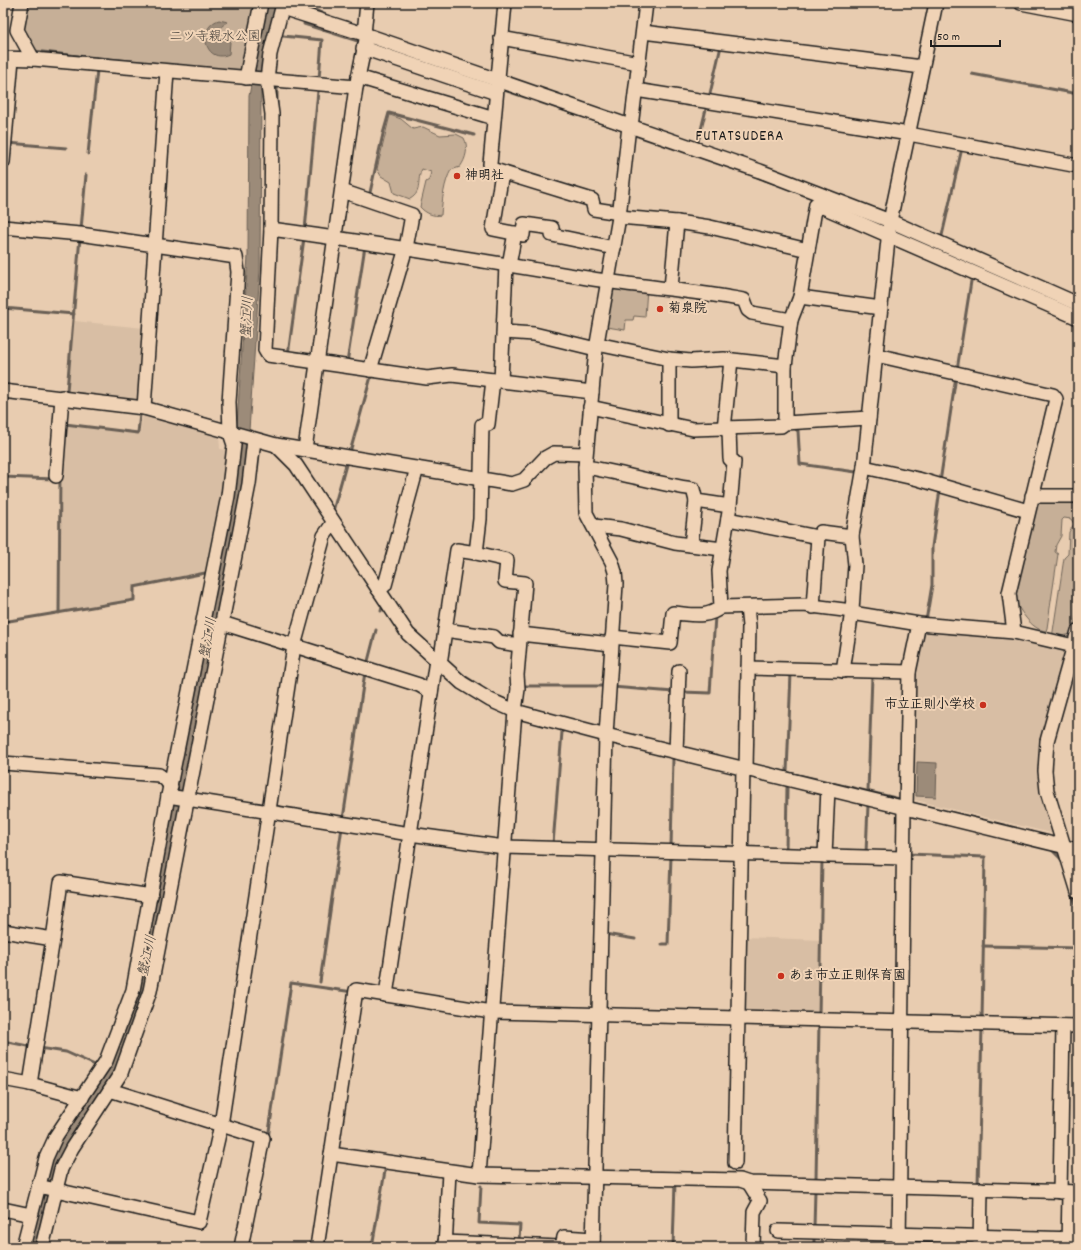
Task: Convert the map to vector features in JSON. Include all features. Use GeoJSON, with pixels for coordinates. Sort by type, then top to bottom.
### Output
{"type":"FeatureCollection","features":[{"type":"Feature","properties":{"kind":"street"},"geometry":{"type":"LineString","coordinates":[[22,3],[17,30],[33,58]]}},
{"type":"Feature","properties":{"kind":"street"},"geometry":{"type":"LineString","coordinates":[[246,78],[261,3]]}},
{"type":"Feature","properties":{"kind":"street"},"geometry":{"type":"LineString","coordinates":[[305,449],[357,82],[365,40],[367,3]]}},
{"type":"Feature","properties":{"kind":"street"},"geometry":{"type":"LineString","coordinates":[[505,3],[496,86],[490,164],[491,169],[592,200],[594,209],[619,215],[710,227],[808,250]]}},
{"type":"Feature","properties":{"kind":"street"},"geometry":{"type":"LineString","coordinates":[[448,1172],[445,1245],[560,1247],[564,1237],[593,1243],[606,735],[615,572],[594,526],[586,513],[585,460],[597,347],[619,215],[646,3]]}},
{"type":"Feature","properties":{"kind":"street"},"geometry":{"type":"LineString","coordinates":[[843,671],[852,612],[855,564],[852,536],[864,467],[890,228],[936,3]]}},
{"type":"Feature","properties":{"kind":"street"},"geometry":{"type":"LineString","coordinates":[[1021,3],[1078,14]]}},
{"type":"Feature","properties":{"kind":"street"},"geometry":{"type":"LineString","coordinates":[[592,392],[452,375],[427,378],[268,355],[265,350],[271,229],[272,114],[267,80],[270,54],[285,5],[365,40],[496,86],[760,172],[890,228],[1078,304]]}},
{"type":"Feature","properties":{"kind":"street"},"geometry":{"type":"LineString","coordinates":[[643,32],[922,67]]}},
{"type":"Feature","properties":{"kind":"street"},"geometry":{"type":"LineString","coordinates":[[501,38],[639,64]]}},
{"type":"Feature","properties":{"kind":"street"},"geometry":{"type":"LineString","coordinates":[[3,162],[8,58],[33,58],[267,80],[357,82],[494,118]]}},
{"type":"Feature","properties":{"kind":"street"},"geometry":{"type":"LineString","coordinates":[[144,408],[167,71]]}},
{"type":"Feature","properties":{"kind":"street"},"geometry":{"type":"LineString","coordinates":[[636,90],[909,134],[1078,166]]}},
{"type":"Feature","properties":{"kind":"street"},"geometry":{"type":"LineString","coordinates":[[502,173],[494,229],[523,234],[524,224],[552,228],[552,235],[614,248]]}},
{"type":"Feature","properties":{"kind":"street"},"geometry":{"type":"LineString","coordinates":[[342,192],[412,215],[406,248],[370,370]]}},
{"type":"Feature","properties":{"kind":"street"},"geometry":{"type":"LineString","coordinates":[[785,423],[785,366],[792,320],[800,297],[816,204],[890,228],[1078,318]]}},
{"type":"Feature","properties":{"kind":"street"},"geometry":{"type":"LineString","coordinates":[[671,288],[677,222]]}},
{"type":"Feature","properties":{"kind":"street"},"geometry":{"type":"LineString","coordinates":[[3,227],[80,234],[236,257],[238,272],[229,402],[234,445],[228,496],[133,990],[106,1061],[56,1136],[46,1158],[23,1247]]}},
{"type":"Feature","properties":{"kind":"street"},"geometry":{"type":"LineString","coordinates":[[271,229],[406,248],[609,281],[671,288],[744,300],[748,310],[752,313],[792,320]]}},
{"type":"Feature","properties":{"kind":"street"},"geometry":{"type":"LineString","coordinates":[[476,553],[480,519],[482,425],[488,424],[497,380],[504,332],[503,327],[508,265],[515,233]]}},
{"type":"Feature","properties":{"kind":"street"},"geometry":{"type":"LineString","coordinates":[[800,297],[881,308]]}},
{"type":"Feature","properties":{"kind":"street"},"geometry":{"type":"LineString","coordinates":[[504,332],[534,334],[597,347],[669,359],[692,361],[731,360],[785,366]]}},
{"type":"Feature","properties":{"kind":"street"},"geometry":{"type":"LineString","coordinates":[[876,355],[1053,395],[1056,399],[1009,593],[1014,632]]}},
{"type":"Feature","properties":{"kind":"street"},"geometry":{"type":"LineString","coordinates":[[669,359],[669,425]]}},
{"type":"Feature","properties":{"kind":"street"},"geometry":{"type":"LineString","coordinates":[[721,607],[719,571],[730,506],[734,462],[730,459],[726,429],[731,360]]}},
{"type":"Feature","properties":{"kind":"street"},"geometry":{"type":"LineString","coordinates":[[3,391],[144,408],[232,434],[276,445],[512,484],[524,480],[545,458],[554,453],[585,460],[613,471],[644,480],[693,489],[696,501],[691,545]]}},
{"type":"Feature","properties":{"kind":"street"},"geometry":{"type":"LineString","coordinates":[[56,476],[62,397]]}},
{"type":"Feature","properties":{"kind":"street"},"geometry":{"type":"LineString","coordinates":[[590,408],[693,429],[781,426],[785,423],[869,418]]}},
{"type":"Feature","properties":{"kind":"street"},"geometry":{"type":"LineString","coordinates":[[42,1247],[61,1169],[72,1148],[121,1073],[150,991],[249,484],[252,439]]}},
{"type":"Feature","properties":{"kind":"street"},"geometry":{"type":"LineString","coordinates":[[276,445],[296,465],[333,524],[408,634],[462,683],[485,697],[515,711],[606,735],[1078,850]]}},
{"type":"Feature","properties":{"kind":"street"},"geometry":{"type":"LineString","coordinates":[[864,467],[918,479],[1028,511]]}},
{"type":"Feature","properties":{"kind":"street"},"geometry":{"type":"LineString","coordinates":[[378,589],[384,585],[417,468]]}},
{"type":"Feature","properties":{"kind":"street"},"geometry":{"type":"LineString","coordinates":[[1032,496],[1078,496]]}},
{"type":"Feature","properties":{"kind":"street"},"geometry":{"type":"LineString","coordinates":[[696,501],[730,506]]}},
{"type":"Feature","properties":{"kind":"street"},"geometry":{"type":"LineString","coordinates":[[728,519],[818,536]]}},
{"type":"Feature","properties":{"kind":"street"},"geometry":{"type":"LineString","coordinates":[[39,1186],[199,1222],[221,1125],[270,813],[294,646],[324,536],[333,524]]}},
{"type":"Feature","properties":{"kind":"street"},"geometry":{"type":"LineString","coordinates":[[594,526],[621,529],[675,543],[722,549]]}},
{"type":"Feature","properties":{"kind":"street"},"geometry":{"type":"LineString","coordinates":[[813,607],[818,536],[821,532],[852,536]]}},
{"type":"Feature","properties":{"kind":"street"},"geometry":{"type":"LineString","coordinates":[[386,995],[431,692],[445,630],[457,550],[507,560],[505,581],[524,583],[517,676],[518,689],[504,847],[479,1175]]}},
{"type":"Feature","properties":{"kind":"street"},"geometry":{"type":"LineString","coordinates":[[445,630],[494,637],[499,642],[520,639],[611,640],[670,643],[673,613],[704,615],[714,613],[721,607],[747,608],[804,605],[919,624],[1014,632],[1076,647]]}},
{"type":"Feature","properties":{"kind":"street"},"geometry":{"type":"LineString","coordinates":[[735,1163],[744,768],[750,626],[747,608]]}},
{"type":"Feature","properties":{"kind":"street"},"geometry":{"type":"LineString","coordinates":[[222,623],[419,685],[431,692]]}},
{"type":"Feature","properties":{"kind":"street"},"geometry":{"type":"LineString","coordinates":[[899,1241],[902,1022],[902,858],[909,672],[919,624]]}},
{"type":"Feature","properties":{"kind":"street"},"geometry":{"type":"LineString","coordinates":[[1078,632],[1076,647],[1049,731],[1046,751],[1047,791],[1078,892]]}},
{"type":"Feature","properties":{"kind":"street"},"geometry":{"type":"LineString","coordinates":[[748,668],[909,672]]}},
{"type":"Feature","properties":{"kind":"street"},"geometry":{"type":"LineString","coordinates":[[676,752],[679,671]]}},
{"type":"Feature","properties":{"kind":"street"},"geometry":{"type":"LineString","coordinates":[[3,763],[159,775],[166,780],[170,793]]}},
{"type":"Feature","properties":{"kind":"street"},"geometry":{"type":"LineString","coordinates":[[825,856],[828,788]]}},
{"type":"Feature","properties":{"kind":"street"},"geometry":{"type":"LineString","coordinates":[[170,793],[187,800],[504,847],[902,858]]}},
{"type":"Feature","properties":{"kind":"street"},"geometry":{"type":"LineString","coordinates":[[30,1084],[61,882],[151,896]]}},
{"type":"Feature","properties":{"kind":"street"},"geometry":{"type":"LineString","coordinates":[[3,931],[53,939]]}},
{"type":"Feature","properties":{"kind":"street"},"geometry":{"type":"LineString","coordinates":[[317,1247],[356,990],[492,1012],[1078,1026]]}},
{"type":"Feature","properties":{"kind":"street"},"geometry":{"type":"LineString","coordinates":[[778,1231],[899,1241],[1071,1242],[1063,1026]]}},
{"type":"Feature","properties":{"kind":"street"},"geometry":{"type":"LineString","coordinates":[[3,1079],[30,1084],[82,1098]]}},
{"type":"Feature","properties":{"kind":"street"},"geometry":{"type":"LineString","coordinates":[[110,1090],[263,1138],[240,1247]]}},
{"type":"Feature","properties":{"kind":"street"},"geometry":{"type":"LineString","coordinates":[[331,1154],[448,1172],[479,1175],[740,1180],[749,1183],[1069,1192]]}},
{"type":"Feature","properties":{"kind":"street"},"geometry":{"type":"LineString","coordinates":[[749,1183],[760,1201],[754,1212],[753,1247]]}},
{"type":"Feature","properties":{"kind":"street"},"geometry":{"type":"LineString","coordinates":[[980,1242],[981,1189]]}},
{"type":"Feature","properties":{"kind":"street"},"geometry":{"type":"LineString","coordinates":[[3,1209],[31,1215]]}},
{"type":"Feature","properties":{"kind":"shaded area"},"geometry":{"type":"Polygon","coordinates":[[[74,321],[144,328],[139,399],[136,402],[68,393],[74,321]]]}},
{"type":"Feature","properties":{"kind":"shaded area"},"geometry":{"type":"Polygon","coordinates":[[[143,413],[219,435],[220,449],[227,450],[224,491],[210,570],[134,586],[133,599],[60,611],[62,480],[66,425],[140,434],[143,413]]]}},
{"type":"Feature","properties":{"kind":"shaded area","name":"市立正則小学校"},"geometry":{"type":"Polygon","coordinates":[[[922,629],[996,633],[1064,647],[1067,653],[1043,738],[1056,830],[1051,833],[911,799],[914,673],[922,629]]]}},
{"type":"Feature","properties":{"kind":"shaded area","name":"あま市立正則保育園"},"geometry":{"type":"Polygon","coordinates":[[[744,937],[820,940],[818,1017],[742,1012],[744,937]]]}},
{"type":"Feature","properties":{"kind":"green space","name":"二ツ寺親水公園"},"geometry":{"type":"Polygon","coordinates":[[[28,3],[256,3],[243,71],[161,65],[161,63],[36,51],[22,29],[28,3]]]}},
{"type":"Feature","properties":{"kind":"green space"},"geometry":{"type":"Polygon","coordinates":[[[390,115],[401,119],[413,129],[423,127],[440,135],[456,134],[464,138],[467,149],[465,157],[460,167],[451,170],[444,192],[441,215],[430,214],[420,207],[426,182],[429,180],[431,172],[422,169],[417,193],[410,199],[394,193],[391,182],[381,176],[377,169],[390,115]]]}},
{"type":"Feature","properties":{"kind":"green space"},"geometry":{"type":"Polygon","coordinates":[[[613,287],[647,288],[645,317],[634,316],[633,320],[626,320],[625,330],[607,327],[613,287]]]}},
{"type":"Feature","properties":{"kind":"green space"},"geometry":{"type":"Polygon","coordinates":[[[1036,500],[1078,500],[1078,610],[1072,634],[1052,638],[1064,558],[1068,554],[1069,532],[1074,524],[1071,519],[1064,518],[1062,520],[1061,536],[1056,545],[1055,552],[1058,554],[1047,628],[1046,631],[1041,630],[1035,627],[1026,618],[1013,597],[1036,500]]]}},
{"type":"Feature","properties":{"kind":"water","name":"蟹江川"},"geometry":{"type":"Polygon","coordinates":[[[267,3],[283,3],[263,75],[261,91],[260,269],[245,489],[147,991],[117,1071],[69,1147],[39,1247],[28,1247],[49,1165],[138,991],[174,803],[236,440],[248,256],[249,96],[267,3]]]}},
{"type":"Feature","properties":{"kind":"water"},"geometry":{"type":"Polygon","coordinates":[[[219,20],[228,22],[219,30],[230,42],[229,54],[221,56],[214,54],[209,50],[206,44],[207,30],[212,24],[219,20]]]}},
{"type":"Feature","properties":{"kind":"water"},"geometry":{"type":"Polygon","coordinates":[[[917,762],[937,763],[936,797],[916,796],[917,762]]]}},
{"type":"Feature","properties":{"kind":"waterway"},"geometry":{"type":"LineString","coordinates":[[308,3],[307,6],[326,15]]}},
{"type":"Feature","properties":{"kind":"waterway"},"geometry":{"type":"LineString","coordinates":[[304,24],[361,42]]}},
{"type":"Feature","properties":{"kind":"waterway"},"geometry":{"type":"LineString","coordinates":[[283,36],[322,40],[319,79]]}},
{"type":"Feature","properties":{"kind":"waterway"},"geometry":{"type":"LineString","coordinates":[[709,98],[721,46]]}},
{"type":"Feature","properties":{"kind":"waterway"},"geometry":{"type":"LineString","coordinates":[[34,51],[78,56]]}},
{"type":"Feature","properties":{"kind":"waterway"},"geometry":{"type":"LineString","coordinates":[[88,154],[97,70]]}},
{"type":"Feature","properties":{"kind":"waterway"},"geometry":{"type":"LineString","coordinates":[[972,74],[1078,94]]}},
{"type":"Feature","properties":{"kind":"waterway"},"geometry":{"type":"LineString","coordinates":[[277,88],[277,106]]}},
{"type":"Feature","properties":{"kind":"waterway"},"geometry":{"type":"LineString","coordinates":[[501,89],[625,131]]}},
{"type":"Feature","properties":{"kind":"waterway"},"geometry":{"type":"LineString","coordinates":[[305,230],[318,91]]}},
{"type":"Feature","properties":{"kind":"waterway"},"geometry":{"type":"LineString","coordinates":[[697,146],[707,105]]}},
{"type":"Feature","properties":{"kind":"waterway"},"geometry":{"type":"LineString","coordinates":[[369,197],[389,113],[474,135]]}},
{"type":"Feature","properties":{"kind":"waterway"},"geometry":{"type":"LineString","coordinates":[[632,134],[774,183]]}},
{"type":"Feature","properties":{"kind":"waterway"},"geometry":{"type":"LineString","coordinates":[[8,143],[66,148]]}},
{"type":"Feature","properties":{"kind":"waterway"},"geometry":{"type":"LineString","coordinates":[[941,240],[962,148]]}},
{"type":"Feature","properties":{"kind":"waterway"},"geometry":{"type":"LineString","coordinates":[[82,229],[86,175]]}},
{"type":"Feature","properties":{"kind":"waterway"},"geometry":{"type":"LineString","coordinates":[[865,218],[886,227]]}},
{"type":"Feature","properties":{"kind":"waterway"},"geometry":{"type":"LineString","coordinates":[[892,230],[999,277]]}},
{"type":"Feature","properties":{"kind":"waterway"},"geometry":{"type":"LineString","coordinates":[[67,391],[80,237]]}},
{"type":"Feature","properties":{"kind":"waterway"},"geometry":{"type":"LineString","coordinates":[[288,355],[304,238]]}},
{"type":"Feature","properties":{"kind":"waterway"},"geometry":{"type":"LineString","coordinates":[[347,363],[365,246]]}},
{"type":"Feature","properties":{"kind":"waterway"},"geometry":{"type":"LineString","coordinates":[[957,370],[972,275]]}},
{"type":"Feature","properties":{"kind":"waterway"},"geometry":{"type":"LineString","coordinates":[[3,308],[74,314]]}},
{"type":"Feature","properties":{"kind":"waterway"},"geometry":{"type":"LineString","coordinates":[[350,452],[372,373]]}},
{"type":"Feature","properties":{"kind":"waterway"},"geometry":{"type":"LineString","coordinates":[[940,482],[956,376]]}},
{"type":"Feature","properties":{"kind":"waterway"},"geometry":{"type":"LineString","coordinates":[[65,424],[138,433],[140,414]]}},
{"type":"Feature","properties":{"kind":"waterway"},"geometry":{"type":"LineString","coordinates":[[793,427],[798,431],[800,464],[856,472]]}},
{"type":"Feature","properties":{"kind":"waterway"},"geometry":{"type":"LineString","coordinates":[[333,511],[347,461]]}},
{"type":"Feature","properties":{"kind":"waterway"},"geometry":{"type":"LineString","coordinates":[[3,477],[54,479]]}},
{"type":"Feature","properties":{"kind":"waterway"},"geometry":{"type":"LineString","coordinates":[[59,613],[60,477]]}},
{"type":"Feature","properties":{"kind":"waterway"},"geometry":{"type":"LineString","coordinates":[[926,621],[932,585],[932,547],[940,489]]}},
{"type":"Feature","properties":{"kind":"waterway"},"geometry":{"type":"LineString","coordinates":[[3,622],[134,600],[134,587],[205,573]]}},
{"type":"Feature","properties":{"kind":"waterway"},"geometry":{"type":"LineString","coordinates":[[381,611],[382,607]]}},
{"type":"Feature","properties":{"kind":"waterway"},"geometry":{"type":"LineString","coordinates":[[682,692],[710,693],[715,616]]}},
{"type":"Feature","properties":{"kind":"waterway"},"geometry":{"type":"LineString","coordinates":[[367,665],[376,630]]}},
{"type":"Feature","properties":{"kind":"waterway"},"geometry":{"type":"LineString","coordinates":[[343,819],[365,672]]}},
{"type":"Feature","properties":{"kind":"waterway"},"geometry":{"type":"LineString","coordinates":[[787,772],[791,673]]}},
{"type":"Feature","properties":{"kind":"waterway"},"geometry":{"type":"LineString","coordinates":[[461,674],[480,686]]}},
{"type":"Feature","properties":{"kind":"waterway"},"geometry":{"type":"LineString","coordinates":[[868,791],[872,676]]}},
{"type":"Feature","properties":{"kind":"waterway"},"geometry":{"type":"LineString","coordinates":[[523,686],[604,686]]}},
{"type":"Feature","properties":{"kind":"waterway"},"geometry":{"type":"LineString","coordinates":[[612,687],[674,692]]}},
{"type":"Feature","properties":{"kind":"waterway"},"geometry":{"type":"LineString","coordinates":[[500,697],[513,703]]}},
{"type":"Feature","properties":{"kind":"waterway"},"geometry":{"type":"LineString","coordinates":[[553,844],[562,732]]}},
{"type":"Feature","properties":{"kind":"waterway"},"geometry":{"type":"LineString","coordinates":[[671,848],[673,758]]}},
{"type":"Feature","properties":{"kind":"waterway"},"geometry":{"type":"LineString","coordinates":[[767,768],[825,781]]}},
{"type":"Feature","properties":{"kind":"waterway"},"geometry":{"type":"LineString","coordinates":[[832,783],[900,799]]}},
{"type":"Feature","properties":{"kind":"waterway"},"geometry":{"type":"LineString","coordinates":[[786,851],[787,786]]}},
{"type":"Feature","properties":{"kind":"waterway"},"geometry":{"type":"LineString","coordinates":[[866,853],[868,805]]}},
{"type":"Feature","properties":{"kind":"waterway"},"geometry":{"type":"LineString","coordinates":[[320,982],[342,827]]}},
{"type":"Feature","properties":{"kind":"waterway"},"geometry":{"type":"LineString","coordinates":[[1074,841],[1078,842]]}},
{"type":"Feature","properties":{"kind":"waterway"},"geometry":{"type":"LineString","coordinates":[[1052,850],[1062,862]]}},
{"type":"Feature","properties":{"kind":"waterway"},"geometry":{"type":"LineString","coordinates":[[908,853],[985,857],[982,1020]]}},
{"type":"Feature","properties":{"kind":"waterway"},"geometry":{"type":"LineString","coordinates":[[662,944],[668,944],[671,856]]}},
{"type":"Feature","properties":{"kind":"waterway"},"geometry":{"type":"LineString","coordinates":[[819,1016],[822,860]]}},
{"type":"Feature","properties":{"kind":"waterway"},"geometry":{"type":"LineString","coordinates":[[1072,892],[1078,911]]}},
{"type":"Feature","properties":{"kind":"waterway"},"geometry":{"type":"LineString","coordinates":[[605,934],[635,939]]}},
{"type":"Feature","properties":{"kind":"waterway"},"geometry":{"type":"LineString","coordinates":[[983,946],[1078,948]]}},
{"type":"Feature","properties":{"kind":"waterway"},"geometry":{"type":"LineString","coordinates":[[268,1138],[291,983],[353,992]]}},
{"type":"Feature","properties":{"kind":"waterway"},"geometry":{"type":"LineString","coordinates":[[816,1178],[819,1023]]}},
{"type":"Feature","properties":{"kind":"waterway"},"geometry":{"type":"LineString","coordinates":[[978,1185],[982,1027]]}},
{"type":"Feature","properties":{"kind":"waterway"},"geometry":{"type":"LineString","coordinates":[[3,1041],[33,1047]]}},
{"type":"Feature","properties":{"kind":"waterway"},"geometry":{"type":"LineString","coordinates":[[39,1048],[66,1052],[95,1065]]}},
{"type":"Feature","properties":{"kind":"waterway"},"geometry":{"type":"LineString","coordinates":[[372,1247],[386,1165]]}},
{"type":"Feature","properties":{"kind":"waterway"},"geometry":{"type":"LineString","coordinates":[[673,1247],[675,1182]]}},
{"type":"Feature","properties":{"kind":"waterway"},"geometry":{"type":"LineString","coordinates":[[481,1186],[479,1223],[520,1225],[519,1240]]}},
{"type":"Feature","properties":{"kind":"waterway"},"geometry":{"type":"LineString","coordinates":[[814,1228],[815,1190]]}},
{"type":"Feature","properties":{"kind":"waterway"},"geometry":{"type":"LineString","coordinates":[[814,1238],[814,1247]]}},
{"type":"Feature","properties":{"kind":"place","name":"神明社"},"geometry":{"type":"Point","coordinates":[457,176]}},
{"type":"Feature","properties":{"kind":"place","name":"菊泉院"},"geometry":{"type":"Point","coordinates":[660,309]}},
{"type":"Feature","properties":{"kind":"place","name":"市立正則小学校"},"geometry":{"type":"Point","coordinates":[983,705]}},
{"type":"Feature","properties":{"kind":"place","name":"あま市立正則保育園"},"geometry":{"type":"Point","coordinates":[781,976]}},
{"type":"Feature","properties":{"kind":"district","name":"FUTATSUDERA"},"geometry":{"type":"Point","coordinates":[740,137]}}]}
